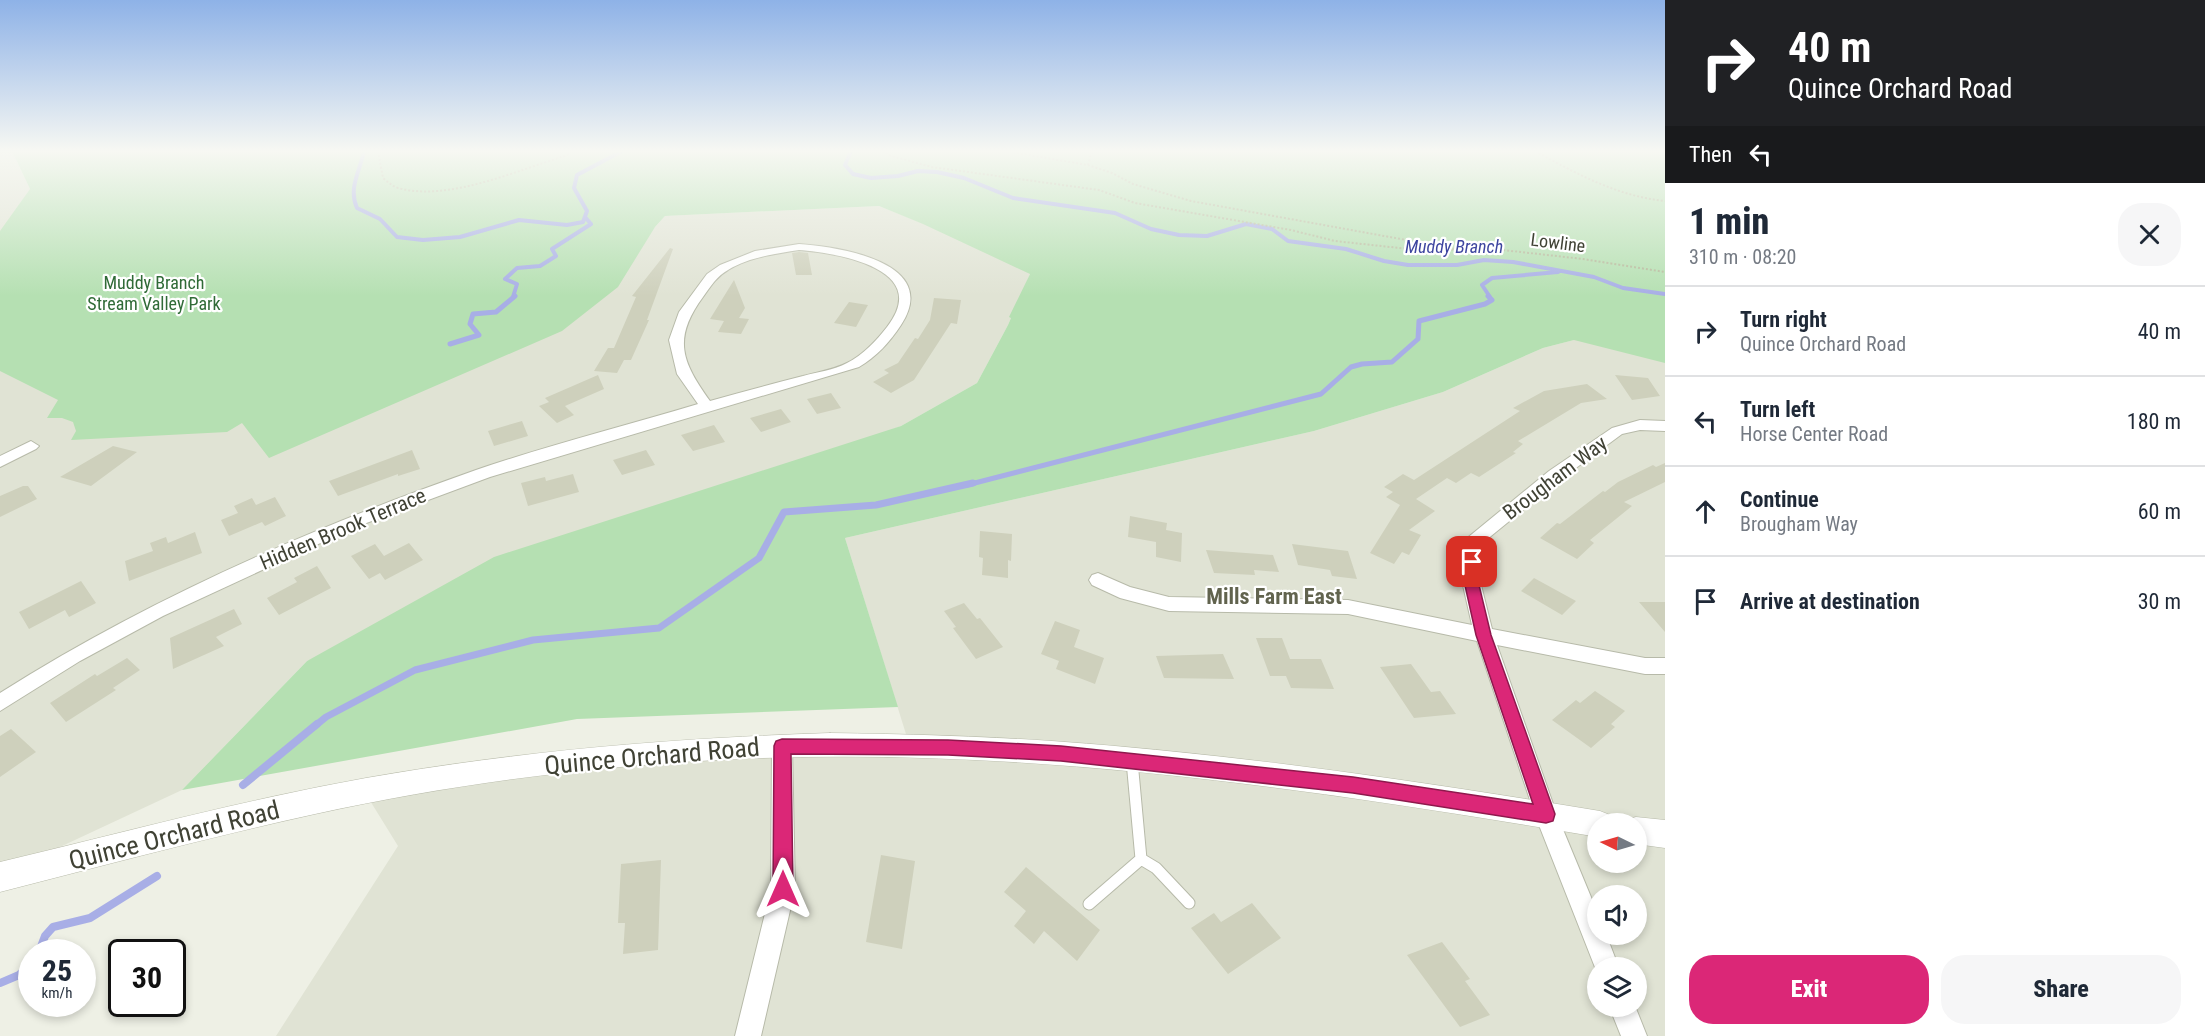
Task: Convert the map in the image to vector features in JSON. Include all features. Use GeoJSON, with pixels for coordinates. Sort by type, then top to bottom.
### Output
{"type":"FeatureCollection","features":[{"type":"Feature","properties":{"kind":"street","name":"Hidden Brook Terrace"},"geometry":{"type":"LineString","coordinates":[[0,703],[72,656],[157,611],[346,524],[484,473],[707,406],[847,368],[863,361],[898,321],[906,303],[902,285],[878,263],[838,250],[799,247],[778,249],[759,253],[724,267],[711,277],[685,312],[676,340],[684,374],[707,406]]}},
{"type":"Feature","properties":{"kind":"street","name":"Brougham Way"},"geometry":{"type":"LineString","coordinates":[[1484,635],[1471,581],[1472,543],[1555,475],[1617,431],[1640,425],[1665,426]]}},
{"type":"Feature","properties":{"kind":"street"},"geometry":{"type":"LineString","coordinates":[[0,462],[31,446]]}},
{"type":"Feature","properties":{"kind":"street"},"geometry":{"type":"LineString","coordinates":[[1098,580],[1126,593],[1169,604],[1348,607],[1645,666],[1665,666]]}},
{"type":"Feature","properties":{"kind":"street"},"geometry":{"type":"LineString","coordinates":[[1484,635],[1546,814],[1603,957]]}},
{"type":"Feature","properties":{"kind":"street"},"geometry":{"type":"LineString","coordinates":[[748,1036],[783,889],[782,746]]}},
{"type":"Feature","properties":{"kind":"street","name":"Quince Orchard Road"},"geometry":{"type":"LineString","coordinates":[[0,877],[309,802],[364,791],[559,763],[717,748],[782,746],[987,749],[1132,760],[1353,785],[1587,822]]}},
{"type":"Feature","properties":{"kind":"street"},"geometry":{"type":"LineString","coordinates":[[1647,832],[1665,834]]}},
{"type":"Feature","properties":{"kind":"street"},"geometry":{"type":"LineString","coordinates":[[1626,1017],[1634,1036]]}},
{"type":"Feature","properties":{"kind":"lane"},"geometry":{"type":"LineString","coordinates":[[1132,760],[1141,859]]}},
{"type":"Feature","properties":{"kind":"lane"},"geometry":{"type":"LineString","coordinates":[[1141,859],[1156,868],[1189,903]]}},
{"type":"Feature","properties":{"kind":"lane"},"geometry":{"type":"LineString","coordinates":[[1089,904],[1141,859]]}},
{"type":"Feature","properties":{"kind":"path","name":"Lowline"},"geometry":{"type":"LineString","coordinates":[[1125,199],[1379,248],[1468,251],[1494,249],[1583,259],[1665,272]]}},
{"type":"Feature","properties":{"kind":"path"},"geometry":{"type":"LineString","coordinates":[[1185,199],[1468,251]]}},
{"type":"Feature","properties":{"kind":"shaded area"},"geometry":{"type":"Polygon","coordinates":[[[0,199],[23,199],[0,234],[0,199]]]}},
{"type":"Feature","properties":{"kind":"shaded area"},"geometry":{"type":"Polygon","coordinates":[[[879,206],[1033,267],[1008,325],[977,383],[901,426],[307,661],[182,790],[0,875],[0,369],[609,278],[665,216],[879,206]]]}},
{"type":"Feature","properties":{"kind":"shaded area"},"geometry":{"type":"Polygon","coordinates":[[[1601,333],[1665,349],[1665,1036],[276,1036],[398,846],[364,791],[464,775],[910,747],[845,538],[1314,431],[1443,392],[1543,348],[1601,333]]]}},
{"type":"Feature","properties":{"kind":"green space","name":"Muddy Branch Stream Valley Park"},"geometry":{"type":"Polygon","coordinates":[[[23,199],[1665,199],[1665,363],[1574,340],[1543,348],[1443,392],[1314,431],[845,538],[898,707],[577,719],[182,790],[307,661],[494,557],[901,426],[977,383],[1008,325],[1011,318],[1009,317],[1030,274],[879,206],[665,216],[655,227],[618,287],[562,331],[269,458],[242,423],[227,432],[71,440],[76,431],[73,422],[62,418],[47,418],[58,400],[0,371],[0,231],[23,199]]]}},
{"type":"Feature","properties":{"kind":"building"},"geometry":{"type":"Polygon","coordinates":[[[670,248],[673,249],[647,320],[649,320],[631,360],[624,360],[617,373],[594,371],[608,348],[614,348],[636,297],[632,296],[670,248]]]}},
{"type":"Feature","properties":{"kind":"building"},"geometry":{"type":"Polygon","coordinates":[[[792,253],[808,253],[812,275],[796,275],[792,253]]]}},
{"type":"Feature","properties":{"kind":"building"},"geometry":{"type":"Polygon","coordinates":[[[734,280],[745,308],[739,318],[749,319],[741,334],[718,332],[724,321],[710,319],[734,280]]]}},
{"type":"Feature","properties":{"kind":"building"},"geometry":{"type":"Polygon","coordinates":[[[934,298],[961,300],[957,324],[951,323],[914,380],[891,393],[873,382],[889,373],[884,370],[898,363],[915,338],[918,339],[930,320],[934,298]]]}},
{"type":"Feature","properties":{"kind":"building"},"geometry":{"type":"Polygon","coordinates":[[[849,302],[868,305],[856,327],[834,323],[849,302]]]}},
{"type":"Feature","properties":{"kind":"building"},"geometry":{"type":"Polygon","coordinates":[[[598,375],[604,389],[565,406],[574,415],[557,423],[539,406],[549,402],[545,398],[598,375]]]}},
{"type":"Feature","properties":{"kind":"building"},"geometry":{"type":"Polygon","coordinates":[[[1615,375],[1648,378],[1660,396],[1632,400],[1615,375]]]}},
{"type":"Feature","properties":{"kind":"building"},"geometry":{"type":"Polygon","coordinates":[[[1587,384],[1607,399],[1581,403],[1518,441],[1523,444],[1513,452],[1516,453],[1479,477],[1471,473],[1456,483],[1447,478],[1416,499],[1435,511],[1409,530],[1421,535],[1409,555],[1402,552],[1394,564],[1370,553],[1400,505],[1386,497],[1393,492],[1384,487],[1403,474],[1414,480],[1520,411],[1513,408],[1544,391],[1587,384]]]}},
{"type":"Feature","properties":{"kind":"building"},"geometry":{"type":"Polygon","coordinates":[[[831,393],[841,408],[817,414],[807,399],[831,393]]]}},
{"type":"Feature","properties":{"kind":"building"},"geometry":{"type":"Polygon","coordinates":[[[781,409],[791,422],[761,432],[750,418],[781,409]]]}},
{"type":"Feature","properties":{"kind":"building"},"geometry":{"type":"Polygon","coordinates":[[[522,421],[528,436],[494,446],[488,431],[522,421]]]}},
{"type":"Feature","properties":{"kind":"building"},"geometry":{"type":"Polygon","coordinates":[[[714,425],[725,442],[693,451],[681,435],[714,425]]]}},
{"type":"Feature","properties":{"kind":"building"},"geometry":{"type":"Polygon","coordinates":[[[113,446],[137,452],[91,486],[60,477],[113,446]]]}},
{"type":"Feature","properties":{"kind":"building"},"geometry":{"type":"Polygon","coordinates":[[[412,450],[420,469],[398,476],[398,474],[338,496],[329,481],[412,450]]]}},
{"type":"Feature","properties":{"kind":"building"},"geometry":{"type":"Polygon","coordinates":[[[646,450],[655,465],[622,475],[613,460],[646,450]]]}},
{"type":"Feature","properties":{"kind":"building"},"geometry":{"type":"Polygon","coordinates":[[[1665,463],[1665,482],[1624,502],[1632,506],[1590,540],[1594,543],[1577,559],[1540,538],[1557,523],[1560,524],[1618,482],[1653,465],[1656,467],[1665,463]]]}},
{"type":"Feature","properties":{"kind":"building"},"geometry":{"type":"Polygon","coordinates":[[[573,474],[579,492],[528,506],[521,483],[545,477],[546,481],[573,474]]]}},
{"type":"Feature","properties":{"kind":"building"},"geometry":{"type":"Polygon","coordinates":[[[28,486],[37,499],[0,517],[0,496],[28,486]]]}},
{"type":"Feature","properties":{"kind":"building"},"geometry":{"type":"Polygon","coordinates":[[[275,497],[286,516],[265,526],[262,522],[229,536],[221,520],[238,513],[234,506],[252,498],[256,505],[275,497]]]}},
{"type":"Feature","properties":{"kind":"building"},"geometry":{"type":"Polygon","coordinates":[[[1130,516],[1167,523],[1166,530],[1182,533],[1181,562],[1156,557],[1156,542],[1128,537],[1130,516]]]}},
{"type":"Feature","properties":{"kind":"building"},"geometry":{"type":"Polygon","coordinates":[[[980,531],[1012,534],[1008,578],[982,575],[983,558],[979,557],[980,531]]]}},
{"type":"Feature","properties":{"kind":"building"},"geometry":{"type":"Polygon","coordinates":[[[195,532],[202,553],[129,581],[125,561],[153,551],[150,543],[166,537],[168,543],[195,532]]]}},
{"type":"Feature","properties":{"kind":"building"},"geometry":{"type":"Polygon","coordinates":[[[409,543],[423,560],[385,580],[380,573],[369,579],[351,556],[375,544],[384,556],[409,543]]]}},
{"type":"Feature","properties":{"kind":"building"},"geometry":{"type":"Polygon","coordinates":[[[1292,544],[1348,551],[1357,579],[1332,576],[1330,570],[1298,565],[1292,544]]]}},
{"type":"Feature","properties":{"kind":"building"},"geometry":{"type":"Polygon","coordinates":[[[1206,550],[1273,555],[1279,572],[1254,570],[1255,575],[1214,573],[1206,550]]]}},
{"type":"Feature","properties":{"kind":"building"},"geometry":{"type":"Polygon","coordinates":[[[317,566],[331,588],[279,615],[267,598],[297,582],[294,578],[317,566]]]}},
{"type":"Feature","properties":{"kind":"building"},"geometry":{"type":"Polygon","coordinates":[[[1534,578],[1576,601],[1562,615],[1521,591],[1534,578]]]}},
{"type":"Feature","properties":{"kind":"building"},"geometry":{"type":"Polygon","coordinates":[[[81,581],[96,603],[69,617],[65,610],[29,629],[19,612],[81,581]]]}},
{"type":"Feature","properties":{"kind":"building"},"geometry":{"type":"Polygon","coordinates":[[[1639,602],[1665,602],[1665,632],[1639,602]]]}},
{"type":"Feature","properties":{"kind":"building"},"geometry":{"type":"Polygon","coordinates":[[[964,603],[977,619],[980,618],[1003,647],[976,659],[953,628],[956,627],[944,611],[964,603]]]}},
{"type":"Feature","properties":{"kind":"building"},"geometry":{"type":"Polygon","coordinates":[[[234,609],[242,624],[216,637],[224,646],[173,669],[170,638],[234,609]]]}},
{"type":"Feature","properties":{"kind":"building"},"geometry":{"type":"Polygon","coordinates":[[[1055,621],[1080,630],[1074,647],[1104,658],[1095,684],[1056,669],[1059,661],[1041,654],[1055,621]]]}},
{"type":"Feature","properties":{"kind":"building"},"geometry":{"type":"Polygon","coordinates":[[[1256,638],[1282,638],[1290,659],[1321,659],[1334,689],[1291,688],[1286,676],[1270,676],[1256,638]]]}},
{"type":"Feature","properties":{"kind":"building"},"geometry":{"type":"Polygon","coordinates":[[[1223,654],[1234,679],[1164,678],[1156,656],[1223,654]]]}},
{"type":"Feature","properties":{"kind":"building"},"geometry":{"type":"Polygon","coordinates":[[[127,658],[140,670],[113,688],[116,690],[66,722],[50,703],[95,674],[97,676],[127,658]]]}},
{"type":"Feature","properties":{"kind":"building"},"geometry":{"type":"Polygon","coordinates":[[[1411,664],[1431,692],[1440,691],[1456,714],[1414,718],[1380,667],[1411,664]]]}},
{"type":"Feature","properties":{"kind":"building"},"geometry":{"type":"Polygon","coordinates":[[[1595,691],[1625,711],[1611,724],[1615,727],[1591,748],[1552,720],[1576,700],[1580,703],[1595,691]]]}},
{"type":"Feature","properties":{"kind":"building"},"geometry":{"type":"Polygon","coordinates":[[[11,729],[36,752],[0,777],[0,736],[11,729]]]}},
{"type":"Feature","properties":{"kind":"building"},"geometry":{"type":"Polygon","coordinates":[[[881,855],[915,861],[902,949],[866,942],[881,855]]]}},
{"type":"Feature","properties":{"kind":"building"},"geometry":{"type":"Polygon","coordinates":[[[661,860],[658,950],[623,954],[625,923],[618,923],[621,864],[661,860]]]}},
{"type":"Feature","properties":{"kind":"building"},"geometry":{"type":"Polygon","coordinates":[[[1026,867],[1100,930],[1077,961],[1044,931],[1034,944],[1014,926],[1026,911],[1004,892],[1026,867]]]}},
{"type":"Feature","properties":{"kind":"building"},"geometry":{"type":"Polygon","coordinates":[[[1252,903],[1281,938],[1228,974],[1191,928],[1214,913],[1221,922],[1252,903]]]}},
{"type":"Feature","properties":{"kind":"building"},"geometry":{"type":"Polygon","coordinates":[[[1442,942],[1470,979],[1465,981],[1490,1015],[1460,1027],[1407,955],[1442,942]]]}},
{"type":"Feature","properties":{"kind":"waterway","name":"Muddy Branch"},"geometry":{"type":"LineString","coordinates":[[355,199],[357,208],[380,219],[397,237],[423,240],[460,237],[519,220],[567,225],[583,222],[587,211],[580,199]]}},
{"type":"Feature","properties":{"kind":"waterway","name":"Muddy Branch"},"geometry":{"type":"LineString","coordinates":[[1022,199],[1115,213],[1151,229],[1179,235],[1207,236],[1246,224],[1272,229],[1288,241],[1346,249],[1384,261],[1408,265],[1457,265],[1484,260],[1513,262],[1594,277],[1623,288],[1665,294]]}},
{"type":"Feature","properties":{"kind":"waterway"},"geometry":{"type":"LineString","coordinates":[[513,297],[517,284],[505,279],[517,268],[540,266],[556,256],[552,249],[591,224],[585,217]]}},
{"type":"Feature","properties":{"kind":"waterway"},"geometry":{"type":"LineString","coordinates":[[1490,297],[1482,285],[1492,278],[1558,272]]}},
{"type":"Feature","properties":{"kind":"waterway"},"geometry":{"type":"LineString","coordinates":[[450,344],[479,335],[470,324],[473,314],[496,312],[515,296]]}},
{"type":"Feature","properties":{"kind":"waterway"},"geometry":{"type":"LineString","coordinates":[[967,485],[1321,394],[1351,367],[1392,362],[1418,339],[1419,321],[1485,304],[1492,300],[1488,296]]}},
{"type":"Feature","properties":{"kind":"waterway"},"geometry":{"type":"LineString","coordinates":[[315,726],[326,717],[415,670],[533,640],[659,628],[759,558],[784,512],[876,505],[973,483]]}},
{"type":"Feature","properties":{"kind":"waterway"},"geometry":{"type":"LineString","coordinates":[[243,785],[317,724]]}},
{"type":"Feature","properties":{"kind":"waterway"},"geometry":{"type":"LineString","coordinates":[[44,939],[53,927],[90,918],[157,876]]}},
{"type":"Feature","properties":{"kind":"waterway"},"geometry":{"type":"LineString","coordinates":[[0,983],[18,975]]}},
{"type":"Feature","properties":{"kind":"district","name":"Mills Farm East"},"geometry":{"type":"Point","coordinates":[1274,596]}},
{"type":"Feature","properties":{"kind":"route"},"geometry":{"type":"LineString","coordinates":[[783,889],[782,746],[846,745],[1061,753],[1353,785],[1546,814],[1484,635],[1471,581],[1472,562]]}}]}
